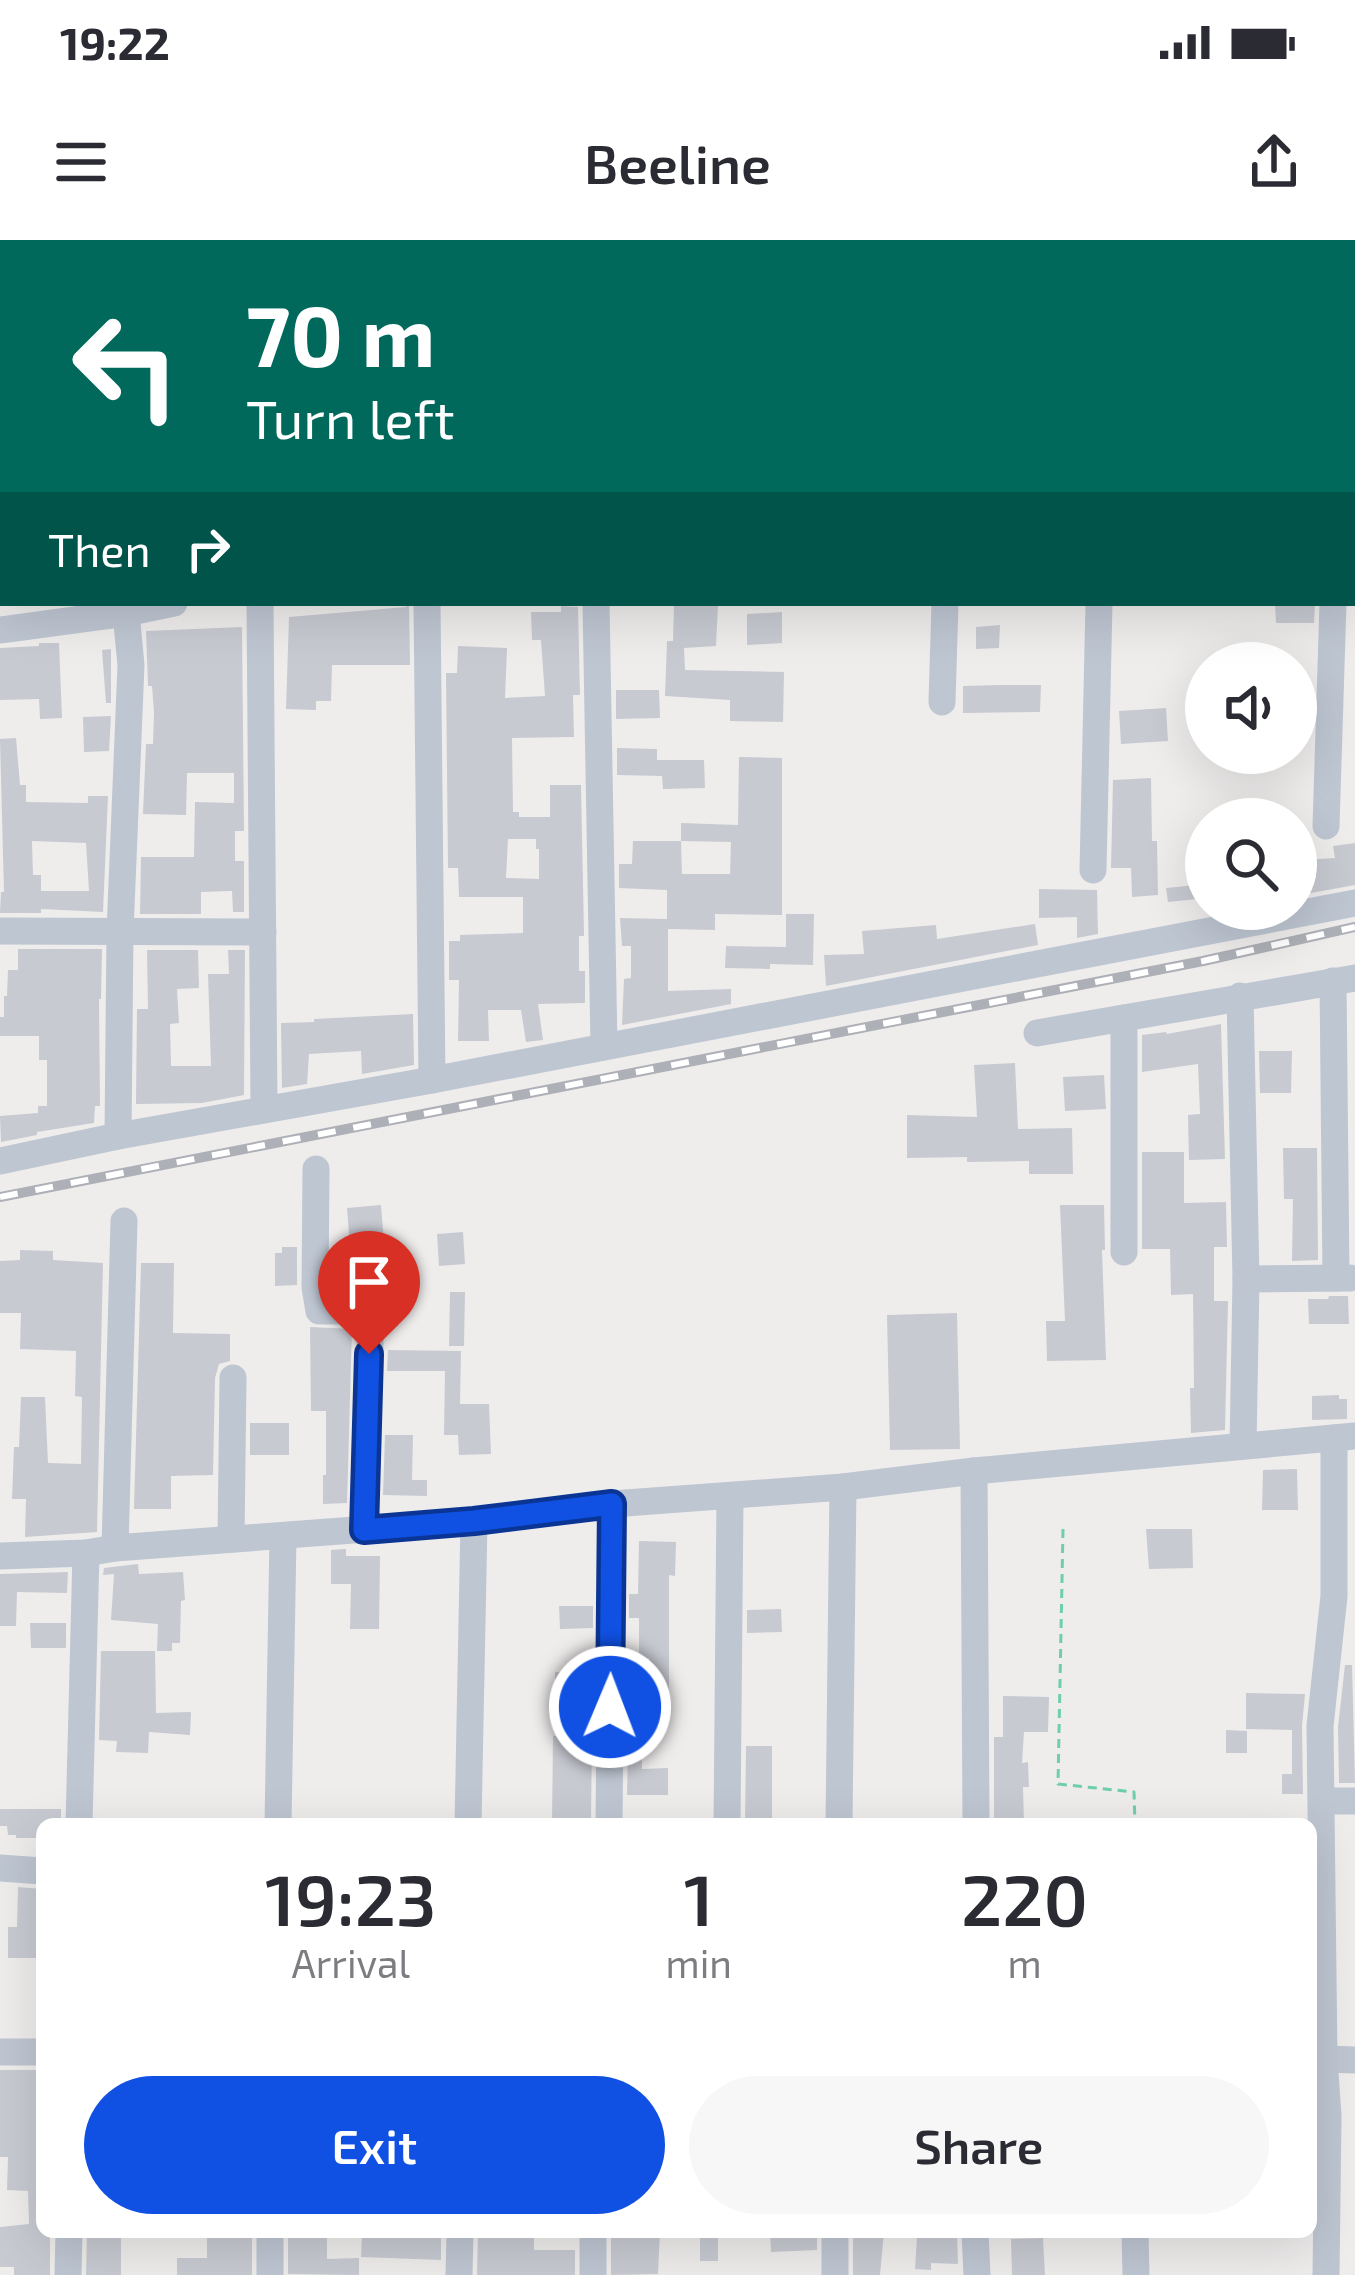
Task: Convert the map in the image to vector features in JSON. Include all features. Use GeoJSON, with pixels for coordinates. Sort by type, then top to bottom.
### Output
{"type":"FeatureCollection","features":[{"type":"Feature","properties":{"kind":"street"},"geometry":{"type":"LineString","coordinates":[[0,630],[48,613],[126,613],[160,606]]}},
{"type":"Feature","properties":{"kind":"street"},"geometry":{"type":"LineString","coordinates":[[260,606],[264,1109]]}},
{"type":"Feature","properties":{"kind":"street"},"geometry":{"type":"LineString","coordinates":[[427,606],[432,1080]]}},
{"type":"Feature","properties":{"kind":"street"},"geometry":{"type":"LineString","coordinates":[[596,606],[604,1047]]}},
{"type":"Feature","properties":{"kind":"street"},"geometry":{"type":"LineString","coordinates":[[942,702],[945,606]]}},
{"type":"Feature","properties":{"kind":"street"},"geometry":{"type":"LineString","coordinates":[[1093,870],[1099,606]]}},
{"type":"Feature","properties":{"kind":"street"},"geometry":{"type":"LineString","coordinates":[[1326,826],[1333,606]]}},
{"type":"Feature","properties":{"kind":"street"},"geometry":{"type":"LineString","coordinates":[[118,1136],[120,932],[131,665],[126,613]]}},
{"type":"Feature","properties":{"kind":"street"},"geometry":{"type":"LineString","coordinates":[[0,1161],[1355,903]]}},
{"type":"Feature","properties":{"kind":"street"},"geometry":{"type":"LineString","coordinates":[[0,931],[263,932]]}},
{"type":"Feature","properties":{"kind":"street"},"geometry":{"type":"LineString","coordinates":[[1037,1033],[1344,979],[1346,1278],[1246,1279]]}},
{"type":"Feature","properties":{"kind":"street"},"geometry":{"type":"LineString","coordinates":[[1240,997],[1246,1279],[1243,1446]]}},
{"type":"Feature","properties":{"kind":"street"},"geometry":{"type":"LineString","coordinates":[[1124,1018],[1124,1252]]}},
{"type":"Feature","properties":{"kind":"street"},"geometry":{"type":"LineString","coordinates":[[316,1169],[315,1287],[320,1311],[371,1311],[364,1530]]}},
{"type":"Feature","properties":{"kind":"street"},"geometry":{"type":"LineString","coordinates":[[116,1548],[124,1221]]}},
{"type":"Feature","properties":{"kind":"street"},"geometry":{"type":"LineString","coordinates":[[231,1539],[233,1378]]}},
{"type":"Feature","properties":{"kind":"street"},"geometry":{"type":"LineString","coordinates":[[0,1556],[474,1521],[612,1504],[730,1498],[1345,1437],[1345,1597],[1320,1726],[1328,2116],[1326,2275]]}},
{"type":"Feature","properties":{"kind":"street"},"geometry":{"type":"LineString","coordinates":[[974,1471],[976,1818]]}},
{"type":"Feature","properties":{"kind":"street"},"geometry":{"type":"LineString","coordinates":[[839,1818],[843,1487]]}},
{"type":"Feature","properties":{"kind":"street"},"geometry":{"type":"LineString","coordinates":[[727,1818],[730,1498]]}},
{"type":"Feature","properties":{"kind":"street"},"geometry":{"type":"LineString","coordinates":[[609,1818],[612,1504]]}},
{"type":"Feature","properties":{"kind":"street"},"geometry":{"type":"LineString","coordinates":[[468,1818],[474,1521]]}},
{"type":"Feature","properties":{"kind":"street"},"geometry":{"type":"LineString","coordinates":[[278,1818],[283,1536]]}},
{"type":"Feature","properties":{"kind":"street"},"geometry":{"type":"LineString","coordinates":[[79,1818],[86,1553]]}},
{"type":"Feature","properties":{"kind":"street"},"geometry":{"type":"LineString","coordinates":[[1322,1802],[1355,1801]]}},
{"type":"Feature","properties":{"kind":"street"},"geometry":{"type":"LineString","coordinates":[[0,1868],[36,1871]]}},
{"type":"Feature","properties":{"kind":"street"},"geometry":{"type":"LineString","coordinates":[[0,2052],[36,2052]]}},
{"type":"Feature","properties":{"kind":"street"},"geometry":{"type":"LineString","coordinates":[[1324,2059],[1355,2060]]}},
{"type":"Feature","properties":{"kind":"street"},"geometry":{"type":"LineString","coordinates":[[68,2275],[69,2238]]}},
{"type":"Feature","properties":{"kind":"street"},"geometry":{"type":"LineString","coordinates":[[269,2275],[270,2238]]}},
{"type":"Feature","properties":{"kind":"street"},"geometry":{"type":"LineString","coordinates":[[459,2275],[460,2238]]}},
{"type":"Feature","properties":{"kind":"street"},"geometry":{"type":"LineString","coordinates":[[593,2238],[593,2275]]}},
{"type":"Feature","properties":{"kind":"street"},"geometry":{"type":"LineString","coordinates":[[835,2238],[835,2275]]}},
{"type":"Feature","properties":{"kind":"street"},"geometry":{"type":"LineString","coordinates":[[975,2238],[976,2275]]}},
{"type":"Feature","properties":{"kind":"street"},"geometry":{"type":"LineString","coordinates":[[1135,2238],[1136,2275]]}},
{"type":"Feature","properties":{"kind":"path"},"geometry":{"type":"LineString","coordinates":[[1063,1529],[1058,1784],[1134,1792],[1135,1818]]}},
{"type":"Feature","properties":{"kind":"building"},"geometry":{"type":"Polygon","coordinates":[[[561,606],[578,607],[580,695],[573,695],[574,737],[512,738],[513,812],[519,812],[519,817],[550,817],[550,785],[581,785],[584,936],[579,936],[579,971],[585,971],[585,1003],[538,1004],[543,1040],[526,1042],[521,1010],[488,1010],[489,1041],[458,1041],[459,980],[449,980],[449,941],[460,941],[460,935],[523,933],[523,897],[459,897],[458,868],[448,868],[446,673],[457,673],[458,646],[507,648],[505,698],[545,696],[541,640],[532,640],[531,612],[561,612],[561,606]],[[508,839],[506,878],[539,879],[536,839],[508,839]]]}},
{"type":"Feature","properties":{"kind":"building"},"geometry":{"type":"Polygon","coordinates":[[[674,606],[718,606],[716,646],[684,648],[685,670],[784,672],[783,722],[730,721],[730,700],[665,696],[667,641],[673,641],[674,606]]]}},
{"type":"Feature","properties":{"kind":"building"},"geometry":{"type":"Polygon","coordinates":[[[1275,606],[1315,606],[1314,623],[1276,623],[1275,606]]]}},
{"type":"Feature","properties":{"kind":"building"},"geometry":{"type":"Polygon","coordinates":[[[406,607],[410,665],[332,665],[331,701],[316,701],[316,710],[286,709],[289,617],[406,607]]]}},
{"type":"Feature","properties":{"kind":"building"},"geometry":{"type":"Polygon","coordinates":[[[782,612],[782,643],[747,645],[747,614],[782,612]]]}},
{"type":"Feature","properties":{"kind":"building"},"geometry":{"type":"Polygon","coordinates":[[[1000,625],[999,648],[976,649],[976,627],[1000,625]]]}},
{"type":"Feature","properties":{"kind":"building"},"geometry":{"type":"Polygon","coordinates":[[[242,627],[244,831],[235,831],[235,861],[244,861],[244,912],[233,912],[232,891],[201,892],[201,914],[140,914],[141,857],[194,857],[195,802],[234,803],[234,773],[187,773],[186,815],[143,814],[146,744],[153,744],[154,712],[146,631],[242,627]]]}},
{"type":"Feature","properties":{"kind":"building"},"geometry":{"type":"Polygon","coordinates":[[[59,643],[62,718],[40,719],[39,699],[0,700],[0,648],[59,643]]]}},
{"type":"Feature","properties":{"kind":"building"},"geometry":{"type":"Polygon","coordinates":[[[111,649],[111,703],[106,703],[102,650],[111,649]]]}},
{"type":"Feature","properties":{"kind":"building"},"geometry":{"type":"Polygon","coordinates":[[[1041,685],[1040,712],[963,713],[963,686],[1041,685]]]}},
{"type":"Feature","properties":{"kind":"building"},"geometry":{"type":"Polygon","coordinates":[[[616,690],[659,690],[660,718],[616,719],[616,690]]]}},
{"type":"Feature","properties":{"kind":"building"},"geometry":{"type":"Polygon","coordinates":[[[1166,708],[1168,741],[1121,744],[1119,711],[1166,708]]]}},
{"type":"Feature","properties":{"kind":"building"},"geometry":{"type":"Polygon","coordinates":[[[111,716],[109,751],[84,752],[83,717],[111,716]]]}},
{"type":"Feature","properties":{"kind":"building"},"geometry":{"type":"Polygon","coordinates":[[[16,738],[26,802],[88,803],[88,796],[108,796],[103,912],[41,909],[41,913],[0,913],[4,892],[0,739],[16,738]],[[32,841],[33,875],[41,875],[41,891],[89,891],[86,843],[32,841]]]}},
{"type":"Feature","properties":{"kind":"building"},"geometry":{"type":"Polygon","coordinates":[[[617,748],[657,749],[657,760],[704,760],[705,788],[663,789],[662,776],[617,775],[617,748]]]}},
{"type":"Feature","properties":{"kind":"building"},"geometry":{"type":"Polygon","coordinates":[[[739,757],[782,758],[782,915],[715,914],[715,930],[668,929],[668,991],[731,989],[731,1004],[622,1025],[624,979],[631,978],[631,946],[622,946],[620,918],[667,919],[667,890],[619,888],[619,864],[632,864],[633,841],[681,841],[681,823],[738,825],[739,757]],[[681,841],[682,874],[730,874],[731,842],[681,841]]]}},
{"type":"Feature","properties":{"kind":"building"},"geometry":{"type":"Polygon","coordinates":[[[1151,778],[1158,895],[1132,897],[1131,868],[1111,868],[1113,780],[1151,778]]]}},
{"type":"Feature","properties":{"kind":"building"},"geometry":{"type":"Polygon","coordinates":[[[1355,843],[1355,885],[1317,892],[1317,859],[1335,858],[1333,846],[1355,843]]]}},
{"type":"Feature","properties":{"kind":"building"},"geometry":{"type":"Polygon","coordinates":[[[1185,886],[1185,900],[1168,902],[1166,888],[1185,886]]]}},
{"type":"Feature","properties":{"kind":"building"},"geometry":{"type":"Polygon","coordinates":[[[1039,889],[1097,890],[1098,934],[1077,938],[1077,917],[1039,918],[1039,889]]]}},
{"type":"Feature","properties":{"kind":"building"},"geometry":{"type":"Polygon","coordinates":[[[786,914],[814,914],[813,965],[725,968],[726,946],[786,947],[786,914]]]}},
{"type":"Feature","properties":{"kind":"building"},"geometry":{"type":"Polygon","coordinates":[[[1035,924],[1038,945],[826,986],[824,955],[864,954],[862,931],[936,925],[937,939],[1035,924]]]}},
{"type":"Feature","properties":{"kind":"building"},"geometry":{"type":"Polygon","coordinates":[[[18,949],[102,949],[100,1106],[95,1106],[94,1123],[1,1142],[0,1116],[38,1113],[38,1106],[47,1106],[47,1060],[39,1060],[39,1036],[0,1036],[8,970],[18,970],[18,949]]]}},
{"type":"Feature","properties":{"kind":"building"},"geometry":{"type":"Polygon","coordinates":[[[147,950],[198,950],[199,988],[177,989],[179,1023],[170,1024],[171,1066],[211,1066],[208,974],[229,974],[228,950],[245,950],[244,1095],[202,1103],[136,1104],[137,1009],[148,1009],[147,950]]]}},
{"type":"Feature","properties":{"kind":"building"},"geometry":{"type":"Polygon","coordinates":[[[413,1014],[414,1065],[362,1074],[361,1051],[309,1054],[307,1084],[282,1088],[281,1023],[413,1014]]]}},
{"type":"Feature","properties":{"kind":"building"},"geometry":{"type":"Polygon","coordinates":[[[1221,1024],[1225,1159],[1189,1160],[1188,1115],[1200,1114],[1198,1064],[1142,1072],[1142,1035],[1221,1024]]]}},
{"type":"Feature","properties":{"kind":"building"},"geometry":{"type":"Polygon","coordinates":[[[1259,1051],[1292,1051],[1291,1093],[1260,1093],[1259,1051]]]}},
{"type":"Feature","properties":{"kind":"building"},"geometry":{"type":"Polygon","coordinates":[[[1015,1063],[1018,1129],[1072,1128],[1073,1174],[1029,1174],[1029,1161],[907,1158],[907,1115],[977,1117],[974,1065],[1015,1063]]]}},
{"type":"Feature","properties":{"kind":"building"},"geometry":{"type":"Polygon","coordinates":[[[1104,1075],[1106,1109],[1065,1111],[1063,1077],[1104,1075]]]}},
{"type":"Feature","properties":{"kind":"building"},"geometry":{"type":"Polygon","coordinates":[[[1283,1148],[1317,1148],[1318,1260],[1292,1261],[1293,1199],[1284,1199],[1283,1148]]]}},
{"type":"Feature","properties":{"kind":"building"},"geometry":{"type":"Polygon","coordinates":[[[1142,1152],[1184,1152],[1184,1203],[1226,1202],[1227,1247],[1214,1247],[1214,1301],[1228,1301],[1225,1430],[1191,1433],[1193,1294],[1171,1295],[1170,1249],[1142,1249],[1142,1152]]]}},
{"type":"Feature","properties":{"kind":"building"},"geometry":{"type":"Polygon","coordinates":[[[381,1205],[384,1243],[393,1242],[395,1263],[333,1269],[333,1249],[350,1247],[347,1208],[381,1205]]]}},
{"type":"Feature","properties":{"kind":"building"},"geometry":{"type":"Polygon","coordinates":[[[1060,1205],[1104,1205],[1106,1360],[1047,1361],[1046,1321],[1065,1321],[1060,1205]]]}},
{"type":"Feature","properties":{"kind":"building"},"geometry":{"type":"Polygon","coordinates":[[[463,1232],[465,1264],[439,1266],[437,1234],[463,1232]]]}},
{"type":"Feature","properties":{"kind":"building"},"geometry":{"type":"Polygon","coordinates":[[[282,1247],[297,1247],[297,1285],[275,1286],[275,1253],[282,1253],[282,1247]]]}},
{"type":"Feature","properties":{"kind":"building"},"geometry":{"type":"Polygon","coordinates":[[[20,1250],[53,1251],[53,1260],[103,1263],[97,1532],[25,1537],[26,1499],[12,1499],[21,1397],[45,1397],[48,1463],[81,1464],[82,1397],[75,1396],[76,1351],[20,1349],[21,1313],[0,1313],[0,1261],[20,1260],[20,1250]]]}},
{"type":"Feature","properties":{"kind":"building"},"geometry":{"type":"Polygon","coordinates":[[[141,1263],[174,1263],[173,1333],[230,1334],[230,1361],[219,1364],[215,1378],[213,1475],[171,1476],[171,1509],[134,1509],[141,1263]]]}},
{"type":"Feature","properties":{"kind":"building"},"geometry":{"type":"Polygon","coordinates":[[[450,1292],[465,1292],[464,1346],[449,1346],[450,1292]]]}},
{"type":"Feature","properties":{"kind":"building"},"geometry":{"type":"Polygon","coordinates":[[[1348,1296],[1349,1324],[1309,1324],[1308,1299],[1348,1296]]]}},
{"type":"Feature","properties":{"kind":"building"},"geometry":{"type":"Polygon","coordinates":[[[957,1313],[960,1449],[890,1450],[887,1315],[957,1313]]]}},
{"type":"Feature","properties":{"kind":"building"},"geometry":{"type":"Polygon","coordinates":[[[310,1327],[352,1329],[347,1503],[323,1504],[326,1411],[311,1411],[310,1327]]]}},
{"type":"Feature","properties":{"kind":"building"},"geometry":{"type":"Polygon","coordinates":[[[388,1350],[461,1351],[460,1404],[489,1404],[491,1454],[459,1455],[458,1435],[444,1435],[445,1371],[387,1371],[388,1350]]]}},
{"type":"Feature","properties":{"kind":"building"},"geometry":{"type":"Polygon","coordinates":[[[1312,1396],[1347,1399],[1347,1419],[1312,1420],[1312,1396]]]}},
{"type":"Feature","properties":{"kind":"building"},"geometry":{"type":"Polygon","coordinates":[[[250,1423],[289,1423],[289,1455],[250,1455],[250,1423]]]}},
{"type":"Feature","properties":{"kind":"building"},"geometry":{"type":"Polygon","coordinates":[[[385,1435],[413,1435],[412,1480],[427,1480],[427,1496],[383,1495],[385,1435]]]}},
{"type":"Feature","properties":{"kind":"building"},"geometry":{"type":"Polygon","coordinates":[[[1297,1469],[1298,1510],[1262,1510],[1263,1470],[1297,1469]]]}},
{"type":"Feature","properties":{"kind":"building"},"geometry":{"type":"Polygon","coordinates":[[[1146,1529],[1192,1529],[1193,1568],[1149,1569],[1146,1529]]]}},
{"type":"Feature","properties":{"kind":"building"},"geometry":{"type":"Polygon","coordinates":[[[639,1541],[676,1542],[675,1576],[669,1575],[669,1725],[645,1724],[649,1658],[639,1658],[639,1618],[629,1618],[629,1594],[638,1594],[639,1541]]]}},
{"type":"Feature","properties":{"kind":"building"},"geometry":{"type":"Polygon","coordinates":[[[346,1549],[346,1556],[380,1556],[379,1629],[350,1629],[351,1584],[331,1584],[331,1550],[346,1549]]]}},
{"type":"Feature","properties":{"kind":"building"},"geometry":{"type":"Polygon","coordinates":[[[138,1564],[139,1574],[183,1572],[180,1643],[172,1643],[172,1651],[157,1651],[158,1624],[111,1620],[114,1574],[103,1575],[104,1568],[138,1564]]]}},
{"type":"Feature","properties":{"kind":"building"},"geometry":{"type":"Polygon","coordinates":[[[68,1572],[67,1593],[17,1592],[16,1626],[0,1626],[0,1574],[68,1572]]]}},
{"type":"Feature","properties":{"kind":"building"},"geometry":{"type":"Polygon","coordinates":[[[559,1606],[593,1606],[593,1628],[560,1629],[559,1606]]]}},
{"type":"Feature","properties":{"kind":"building"},"geometry":{"type":"Polygon","coordinates":[[[781,1609],[782,1632],[747,1633],[747,1610],[781,1609]]]}},
{"type":"Feature","properties":{"kind":"building"},"geometry":{"type":"Polygon","coordinates":[[[30,1623],[66,1623],[66,1648],[31,1648],[30,1623]]]}},
{"type":"Feature","properties":{"kind":"building"},"geometry":{"type":"Polygon","coordinates":[[[101,1651],[155,1651],[156,1713],[191,1712],[190,1735],[149,1732],[148,1753],[116,1752],[117,1741],[99,1740],[101,1651]]]}},
{"type":"Feature","properties":{"kind":"building"},"geometry":{"type":"Polygon","coordinates":[[[1345,1665],[1352,1665],[1355,1783],[1339,1783],[1338,1727],[1345,1665]]]}},
{"type":"Feature","properties":{"kind":"building"},"geometry":{"type":"Polygon","coordinates":[[[592,1669],[591,1705],[555,1704],[555,1672],[592,1669]]]}},
{"type":"Feature","properties":{"kind":"building"},"geometry":{"type":"Polygon","coordinates":[[[1246,1693],[1305,1694],[1303,1794],[1282,1794],[1282,1774],[1292,1774],[1292,1730],[1246,1729],[1246,1693]]]}},
{"type":"Feature","properties":{"kind":"building"},"geometry":{"type":"Polygon","coordinates":[[[1003,1696],[1049,1697],[1048,1732],[1024,1732],[1022,1763],[1028,1762],[1029,1787],[1023,1787],[1024,1818],[994,1818],[994,1737],[1003,1737],[1003,1696]]]}},
{"type":"Feature","properties":{"kind":"building"},"geometry":{"type":"Polygon","coordinates":[[[1226,1730],[1247,1731],[1247,1753],[1226,1753],[1226,1730]]]}},
{"type":"Feature","properties":{"kind":"building"},"geometry":{"type":"Polygon","coordinates":[[[592,1735],[591,1818],[552,1818],[553,1736],[592,1735]]]}},
{"type":"Feature","properties":{"kind":"building"},"geometry":{"type":"Polygon","coordinates":[[[746,1746],[772,1746],[772,1818],[745,1818],[746,1746]]]}},
{"type":"Feature","properties":{"kind":"building"},"geometry":{"type":"Polygon","coordinates":[[[628,1751],[642,1751],[642,1769],[668,1768],[668,1795],[627,1795],[628,1751]]]}},
{"type":"Feature","properties":{"kind":"building"},"geometry":{"type":"Polygon","coordinates":[[[0,1809],[61,1809],[61,1818],[36,1818],[36,1838],[16,1838],[8,1835],[7,1826],[0,1826],[0,1809]]]}},
{"type":"Feature","properties":{"kind":"building"},"geometry":{"type":"Polygon","coordinates":[[[18,1887],[36,1888],[36,1958],[8,1958],[8,1927],[17,1927],[18,1887]]]}},
{"type":"Feature","properties":{"kind":"building"},"geometry":{"type":"Polygon","coordinates":[[[0,2070],[36,2070],[36,2238],[50,2238],[50,2275],[14,2275],[14,2267],[0,2267],[0,2227],[29,2224],[28,2191],[7,2190],[8,2157],[0,2157],[0,2070]]]}},
{"type":"Feature","properties":{"kind":"building"},"geometry":{"type":"Polygon","coordinates":[[[87,2238],[121,2238],[121,2275],[86,2275],[87,2238]]]}},
{"type":"Feature","properties":{"kind":"building"},"geometry":{"type":"Polygon","coordinates":[[[207,2238],[252,2238],[252,2275],[177,2275],[177,2258],[207,2258],[207,2238]]]}},
{"type":"Feature","properties":{"kind":"building"},"geometry":{"type":"Polygon","coordinates":[[[288,2238],[327,2238],[327,2259],[359,2258],[359,2275],[288,2274],[288,2238]]]}},
{"type":"Feature","properties":{"kind":"building"},"geometry":{"type":"Polygon","coordinates":[[[362,2238],[441,2238],[441,2260],[361,2257],[362,2238]]]}},
{"type":"Feature","properties":{"kind":"building"},"geometry":{"type":"Polygon","coordinates":[[[478,2238],[534,2238],[534,2250],[575,2250],[575,2275],[477,2275],[478,2238]]]}},
{"type":"Feature","properties":{"kind":"building"},"geometry":{"type":"Polygon","coordinates":[[[611,2238],[660,2238],[658,2274],[611,2275],[611,2238]]]}},
{"type":"Feature","properties":{"kind":"building"},"geometry":{"type":"Polygon","coordinates":[[[700,2238],[718,2238],[718,2261],[700,2261],[700,2238]]]}},
{"type":"Feature","properties":{"kind":"building"},"geometry":{"type":"Polygon","coordinates":[[[770,2238],[817,2238],[817,2250],[771,2252],[770,2238]]]}},
{"type":"Feature","properties":{"kind":"building"},"geometry":{"type":"Polygon","coordinates":[[[853,2238],[883,2238],[880,2275],[853,2275],[853,2238]]]}},
{"type":"Feature","properties":{"kind":"building"},"geometry":{"type":"Polygon","coordinates":[[[917,2238],[957,2238],[958,2264],[931,2263],[931,2270],[915,2269],[917,2238]]]}},
{"type":"Feature","properties":{"kind":"building"},"geometry":{"type":"Polygon","coordinates":[[[1043,2238],[1045,2275],[1012,2275],[1011,2239],[1043,2238]]]}},
{"type":"Feature","properties":{"kind":"railway"},"geometry":{"type":"LineString","coordinates":[[0,1197],[1203,961],[1355,927]]}},
{"type":"Feature","properties":{"kind":"route"},"geometry":{"type":"LineString","coordinates":[[369,1354],[364,1530],[612,1504],[610,1707]]}}]}
